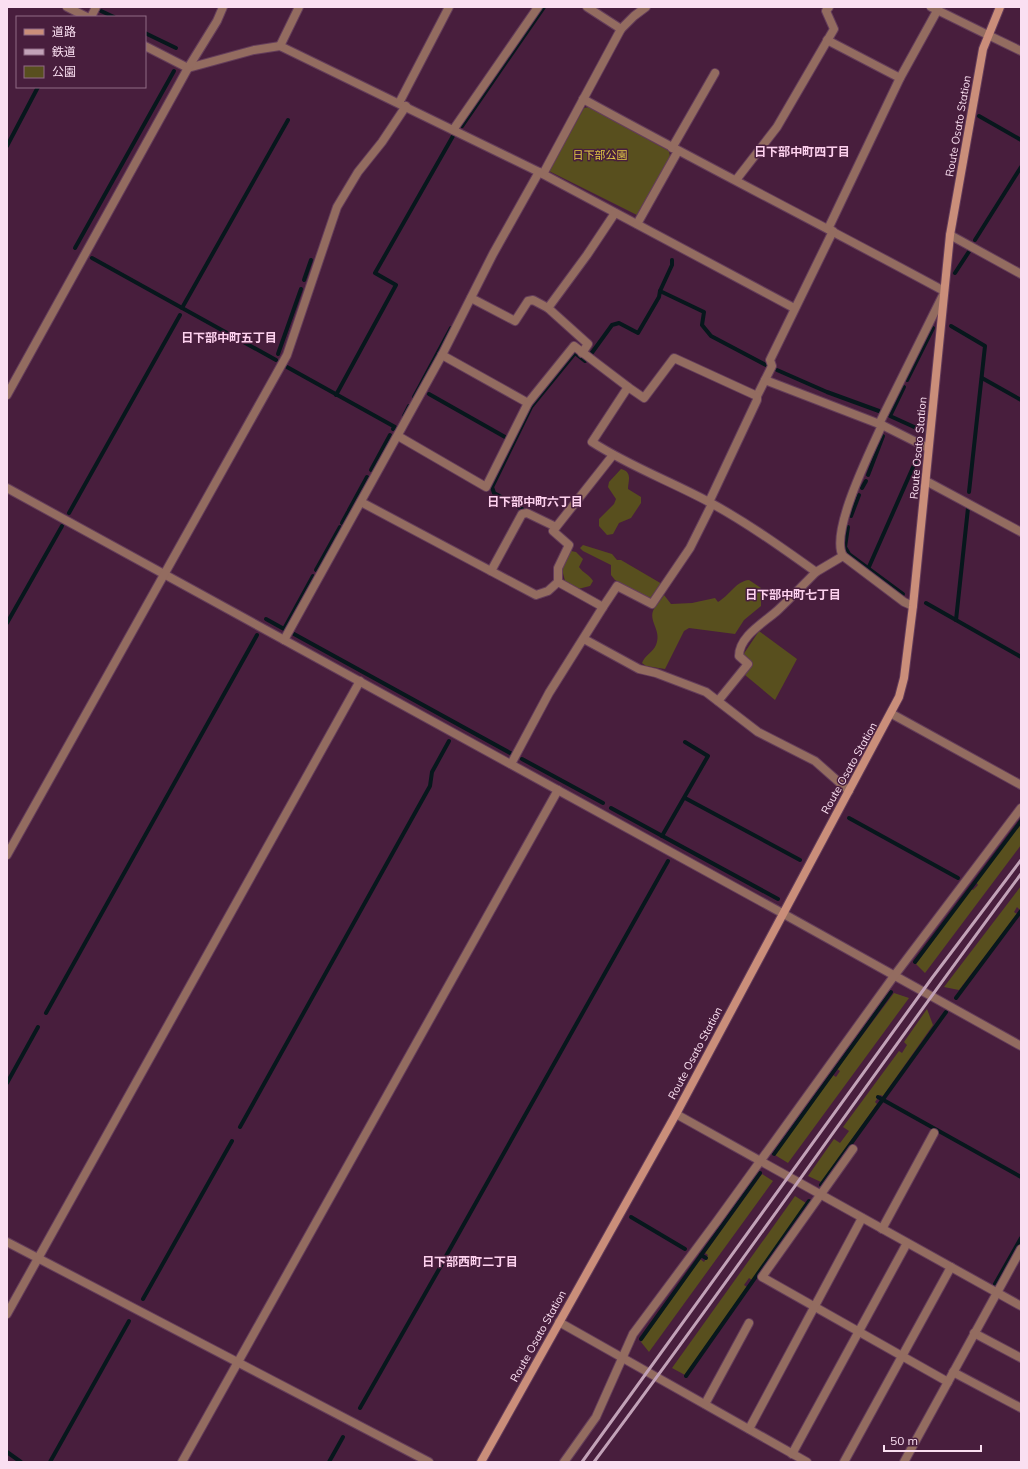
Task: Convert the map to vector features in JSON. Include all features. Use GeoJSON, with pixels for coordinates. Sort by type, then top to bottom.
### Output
{"type":"FeatureCollection","features":[{"type":"Feature","properties":{"kind":"main road","name":"Route Osato Station"},"geometry":{"type":"LineString","coordinates":[[481,1462],[676,1114],[782,913],[892,714],[899,697],[904,678],[913,606],[950,234],[982,57],[988,35],[1000,7]]}},
{"type":"Feature","properties":{"kind":"street"},"geometry":{"type":"LineString","coordinates":[[67,7],[85,16]]}},
{"type":"Feature","properties":{"kind":"street"},"geometry":{"type":"LineString","coordinates":[[92,16],[96,7]]}},
{"type":"Feature","properties":{"kind":"street"},"geometry":{"type":"LineString","coordinates":[[7,395],[188,68],[217,21],[223,7]]}},
{"type":"Feature","properties":{"kind":"street"},"geometry":{"type":"LineString","coordinates":[[280,46],[299,7]]}},
{"type":"Feature","properties":{"kind":"street"},"geometry":{"type":"LineString","coordinates":[[7,855],[287,355],[337,207],[358,172],[382,142],[449,7]]}},
{"type":"Feature","properties":{"kind":"street"},"geometry":{"type":"LineString","coordinates":[[453,130],[538,7]]}},
{"type":"Feature","properties":{"kind":"street"},"geometry":{"type":"LineString","coordinates":[[587,7],[621,29]]}},
{"type":"Feature","properties":{"kind":"street"},"geometry":{"type":"LineString","coordinates":[[284,640],[442,355],[493,254],[541,173],[621,29],[646,7]]}},
{"type":"Feature","properties":{"kind":"street"},"geometry":{"type":"LineString","coordinates":[[736,180],[777,128],[834,29],[826,11],[829,7]]}},
{"type":"Feature","properties":{"kind":"street"},"geometry":{"type":"LineString","coordinates":[[512,764],[549,693],[617,586],[652,604],[690,548],[757,400],[757,396],[772,366],[770,360],[900,78],[934,9],[1021,51]]}},
{"type":"Feature","properties":{"kind":"street"},"geometry":{"type":"LineString","coordinates":[[827,40],[900,78]]}},
{"type":"Feature","properties":{"kind":"street"},"geometry":{"type":"LineString","coordinates":[[146,47],[188,68],[254,50],[280,46],[402,104],[541,173],[794,308]]}},
{"type":"Feature","properties":{"kind":"street"},"geometry":{"type":"LineString","coordinates":[[637,224],[715,72]]}},
{"type":"Feature","properties":{"kind":"street"},"geometry":{"type":"LineString","coordinates":[[583,99],[675,149],[831,230],[944,293],[880,425],[853,493],[843,522],[840,538],[840,551],[843,556],[904,602],[913,606]]}},
{"type":"Feature","properties":{"kind":"street"},"geometry":{"type":"LineString","coordinates":[[548,308],[587,255],[615,213]]}},
{"type":"Feature","properties":{"kind":"street"},"geometry":{"type":"LineString","coordinates":[[950,234],[1021,274]]}},
{"type":"Feature","properties":{"kind":"street"},"geometry":{"type":"LineString","coordinates":[[471,298],[515,321],[528,301],[532,300],[548,308],[588,344],[582,352]]}},
{"type":"Feature","properties":{"kind":"street"},"geometry":{"type":"LineString","coordinates":[[398,436],[486,488],[528,403],[574,346],[644,398],[674,358],[757,396]]}},
{"type":"Feature","properties":{"kind":"street"},"geometry":{"type":"LineString","coordinates":[[442,355],[528,403]]}},
{"type":"Feature","properties":{"kind":"street"},"geometry":{"type":"LineString","coordinates":[[765,380],[880,425],[928,448]]}},
{"type":"Feature","properties":{"kind":"street"},"geometry":{"type":"LineString","coordinates":[[628,387],[592,442],[613,455],[710,503],[753,528],[816,572]]}},
{"type":"Feature","properties":{"kind":"street"},"geometry":{"type":"LineString","coordinates":[[361,502],[536,595],[548,591],[558,582],[558,568],[569,545],[553,531],[592,485],[613,455]]}},
{"type":"Feature","properties":{"kind":"street"},"geometry":{"type":"LineString","coordinates":[[926,482],[1021,532]]}},
{"type":"Feature","properties":{"kind":"street"},"geometry":{"type":"LineString","coordinates":[[7,488],[512,764],[1021,1046]]}},
{"type":"Feature","properties":{"kind":"street"},"geometry":{"type":"LineString","coordinates":[[491,571],[522,514],[526,513],[556,527]]}},
{"type":"Feature","properties":{"kind":"street"},"geometry":{"type":"LineString","coordinates":[[718,701],[748,664],[739,656],[739,649],[758,625],[778,610],[816,572],[843,556]]}},
{"type":"Feature","properties":{"kind":"street"},"geometry":{"type":"LineString","coordinates":[[558,582],[603,607]]}},
{"type":"Feature","properties":{"kind":"street"},"geometry":{"type":"LineString","coordinates":[[584,639],[640,669],[691,685],[706,692],[758,732],[815,761],[849,791]]}},
{"type":"Feature","properties":{"kind":"street"},"geometry":{"type":"LineString","coordinates":[[7,1314],[360,681]]}},
{"type":"Feature","properties":{"kind":"street"},"geometry":{"type":"LineString","coordinates":[[892,714],[1021,785]]}},
{"type":"Feature","properties":{"kind":"street"},"geometry":{"type":"LineString","coordinates":[[182,1462],[558,790]]}},
{"type":"Feature","properties":{"kind":"street"},"geometry":{"type":"LineString","coordinates":[[564,1462],[596,1417],[634,1334],[894,976],[1021,808]]}},
{"type":"Feature","properties":{"kind":"street"},"geometry":{"type":"LineString","coordinates":[[676,1114],[1021,1306]]}},
{"type":"Feature","properties":{"kind":"street"},"geometry":{"type":"LineString","coordinates":[[882,1229],[934,1133]]}},
{"type":"Feature","properties":{"kind":"street"},"geometry":{"type":"LineString","coordinates":[[853,1149],[762,1278],[948,1382]]}},
{"type":"Feature","properties":{"kind":"street"},"geometry":{"type":"LineString","coordinates":[[749,1429],[862,1218]]}},
{"type":"Feature","properties":{"kind":"street"},"geometry":{"type":"LineString","coordinates":[[7,1242],[429,1462]]}},
{"type":"Feature","properties":{"kind":"street"},"geometry":{"type":"LineString","coordinates":[[792,1454],[907,1243]]}},
{"type":"Feature","properties":{"kind":"street"},"geometry":{"type":"LineString","coordinates":[[904,1462],[996,1292],[1021,1249]]}},
{"type":"Feature","properties":{"kind":"street"},"geometry":{"type":"LineString","coordinates":[[844,1462],[951,1267]]}},
{"type":"Feature","properties":{"kind":"street"},"geometry":{"type":"LineString","coordinates":[[559,1322],[807,1462]]}},
{"type":"Feature","properties":{"kind":"street"},"geometry":{"type":"LineString","coordinates":[[705,1404],[749,1323]]}},
{"type":"Feature","properties":{"kind":"street"},"geometry":{"type":"LineString","coordinates":[[974,1334],[1021,1358]]}},
{"type":"Feature","properties":{"kind":"street"},"geometry":{"type":"LineString","coordinates":[[953,1372],[1021,1408]]}},
{"type":"Feature","properties":{"kind":"green space","name":"日下部公園"},"geometry":{"type":"Polygon","coordinates":[[[589,107],[669,151],[670,157],[637,215],[549,171],[584,108],[589,107]]]}},
{"type":"Feature","properties":{"kind":"green space"},"geometry":{"type":"Polygon","coordinates":[[[621,469],[627,472],[629,480],[628,489],[641,497],[641,503],[631,518],[619,523],[613,534],[607,535],[599,526],[599,519],[614,504],[616,499],[608,487],[609,482],[621,469]]]}},
{"type":"Feature","properties":{"kind":"green space"},"geometry":{"type":"Polygon","coordinates":[[[583,545],[612,554],[617,560],[621,560],[662,584],[653,598],[649,598],[615,580],[611,575],[611,565],[583,551],[580,548],[583,545]]]}},
{"type":"Feature","properties":{"kind":"green space"},"geometry":{"type":"Polygon","coordinates":[[[571,551],[576,552],[583,559],[579,567],[593,581],[590,586],[578,589],[565,581],[562,569],[571,551]]]}},
{"type":"Feature","properties":{"kind":"green space"},"geometry":{"type":"Polygon","coordinates":[[[749,580],[761,588],[761,606],[744,620],[735,634],[689,628],[684,631],[665,669],[646,666],[642,663],[656,645],[658,635],[652,615],[654,609],[664,595],[671,604],[692,603],[715,598],[718,602],[740,583],[749,580]]]}},
{"type":"Feature","properties":{"kind":"green space"},"geometry":{"type":"Polygon","coordinates":[[[759,631],[797,659],[775,700],[745,675],[752,662],[743,655],[759,631]]]}},
{"type":"Feature","properties":{"kind":"green space"},"geometry":{"type":"Polygon","coordinates":[[[1021,824],[1021,845],[925,973],[916,964],[971,889],[973,890],[978,885],[976,882],[1021,824]]]}},
{"type":"Feature","properties":{"kind":"green space"},"geometry":{"type":"Polygon","coordinates":[[[1021,886],[1021,908],[1020,910],[1017,907],[1014,912],[1017,914],[959,990],[944,987],[1021,886]]]}},
{"type":"Feature","properties":{"kind":"green space"},"geometry":{"type":"Polygon","coordinates":[[[894,993],[909,998],[788,1163],[775,1155],[833,1075],[836,1077],[840,1071],[837,1069],[894,993]]]}},
{"type":"Feature","properties":{"kind":"green space"},"geometry":{"type":"Polygon","coordinates":[[[927,1009],[933,1025],[883,1096],[880,1095],[875,1102],[877,1104],[821,1182],[808,1176],[834,1139],[840,1143],[849,1131],[843,1127],[899,1051],[902,1053],[907,1045],[904,1042],[927,1009]]]}},
{"type":"Feature","properties":{"kind":"green space"},"geometry":{"type":"Polygon","coordinates":[[[762,1174],[773,1181],[649,1352],[641,1342],[700,1259],[704,1262],[708,1255],[705,1253],[762,1174]]]}},
{"type":"Feature","properties":{"kind":"green space"},"geometry":{"type":"Polygon","coordinates":[[[795,1196],[806,1203],[752,1280],[749,1278],[744,1285],[747,1287],[685,1375],[672,1368],[795,1196]]]}},
{"type":"Feature","properties":{"kind":"waterway"},"geometry":{"type":"LineString","coordinates":[[462,126],[544,7]]}},
{"type":"Feature","properties":{"kind":"waterway"},"geometry":{"type":"LineString","coordinates":[[101,11],[112,16]]}},
{"type":"Feature","properties":{"kind":"waterway"},"geometry":{"type":"LineString","coordinates":[[146,33],[176,48]]}},
{"type":"Feature","properties":{"kind":"waterway"},"geometry":{"type":"LineString","coordinates":[[75,248],[174,71]]}},
{"type":"Feature","properties":{"kind":"waterway"},"geometry":{"type":"LineString","coordinates":[[7,146],[37,88]]}},
{"type":"Feature","properties":{"kind":"waterway"},"geometry":{"type":"LineString","coordinates":[[979,116],[1021,140]]}},
{"type":"Feature","properties":{"kind":"waterway"},"geometry":{"type":"LineString","coordinates":[[182,308],[288,120]]}},
{"type":"Feature","properties":{"kind":"waterway"},"geometry":{"type":"LineString","coordinates":[[336,395],[396,285],[375,273],[453,136]]}},
{"type":"Feature","properties":{"kind":"waterway"},"geometry":{"type":"LineString","coordinates":[[975,240],[1021,167]]}},
{"type":"Feature","properties":{"kind":"waterway"},"geometry":{"type":"LineString","coordinates":[[955,273],[970,250]]}},
{"type":"Feature","properties":{"kind":"waterway"},"geometry":{"type":"LineString","coordinates":[[92,258],[276,360]]}},
{"type":"Feature","properties":{"kind":"waterway"},"geometry":{"type":"LineString","coordinates":[[304,280],[311,260]]}},
{"type":"Feature","properties":{"kind":"waterway"},"geometry":{"type":"LineString","coordinates":[[672,260],[672,265],[660,291],[704,312],[702,325],[711,336],[766,365]]}},
{"type":"Feature","properties":{"kind":"waterway"},"geometry":{"type":"LineString","coordinates":[[278,354],[301,289]]}},
{"type":"Feature","properties":{"kind":"waterway"},"geometry":{"type":"LineString","coordinates":[[591,354],[612,325],[619,323],[638,333],[659,297],[660,291]]}},
{"type":"Feature","properties":{"kind":"waterway"},"geometry":{"type":"LineString","coordinates":[[69,513],[180,315]]}},
{"type":"Feature","properties":{"kind":"waterway"},"geometry":{"type":"LineString","coordinates":[[951,326],[985,346],[969,492]]}},
{"type":"Feature","properties":{"kind":"waterway"},"geometry":{"type":"LineString","coordinates":[[414,397],[451,328]]}},
{"type":"Feature","properties":{"kind":"waterway"},"geometry":{"type":"LineString","coordinates":[[907,380],[933,328]]}},
{"type":"Feature","properties":{"kind":"waterway"},"geometry":{"type":"LineString","coordinates":[[522,509],[494,493],[492,487],[531,407],[575,353],[585,361]]}},
{"type":"Feature","properties":{"kind":"waterway"},"geometry":{"type":"LineString","coordinates":[[287,367],[395,427],[393,429]]}},
{"type":"Feature","properties":{"kind":"waterway"},"geometry":{"type":"LineString","coordinates":[[777,370],[827,392],[879,411]]}},
{"type":"Feature","properties":{"kind":"waterway"},"geometry":{"type":"LineString","coordinates":[[982,378],[1021,400]]}},
{"type":"Feature","properties":{"kind":"waterway"},"geometry":{"type":"LineString","coordinates":[[904,387],[890,416],[923,431]]}},
{"type":"Feature","properties":{"kind":"waterway"},"geometry":{"type":"LineString","coordinates":[[429,394],[505,437]]}},
{"type":"Feature","properties":{"kind":"waterway"},"geometry":{"type":"LineString","coordinates":[[404,416],[409,406]]}},
{"type":"Feature","properties":{"kind":"waterway"},"geometry":{"type":"LineString","coordinates":[[371,470],[390,435]]}},
{"type":"Feature","properties":{"kind":"waterway"},"geometry":{"type":"LineString","coordinates":[[868,475],[883,436]]}},
{"type":"Feature","properties":{"kind":"waterway"},"geometry":{"type":"LineString","coordinates":[[868,569],[918,456]]}},
{"type":"Feature","properties":{"kind":"waterway"},"geometry":{"type":"LineString","coordinates":[[349,510],[367,477]]}},
{"type":"Feature","properties":{"kind":"waterway"},"geometry":{"type":"LineString","coordinates":[[862,488],[866,481]]}},
{"type":"Feature","properties":{"kind":"waterway"},"geometry":{"type":"LineString","coordinates":[[851,516],[859,495]]}},
{"type":"Feature","properties":{"kind":"waterway"},"geometry":{"type":"LineString","coordinates":[[956,620],[968,508]]}},
{"type":"Feature","properties":{"kind":"waterway"},"geometry":{"type":"LineString","coordinates":[[342,523],[348,512]]}},
{"type":"Feature","properties":{"kind":"waterway"},"geometry":{"type":"LineString","coordinates":[[7,623],[62,526]]}},
{"type":"Feature","properties":{"kind":"waterway"},"geometry":{"type":"LineString","coordinates":[[316,570],[340,527]]}},
{"type":"Feature","properties":{"kind":"waterway"},"geometry":{"type":"LineString","coordinates":[[848,527],[845,547],[849,554],[903,594]]}},
{"type":"Feature","properties":{"kind":"waterway"},"geometry":{"type":"LineString","coordinates":[[266,619],[284,629],[313,576]]}},
{"type":"Feature","properties":{"kind":"waterway"},"geometry":{"type":"LineString","coordinates":[[926,603],[1021,657]]}},
{"type":"Feature","properties":{"kind":"waterway"},"geometry":{"type":"LineString","coordinates":[[294,634],[512,754]]}},
{"type":"Feature","properties":{"kind":"waterway"},"geometry":{"type":"LineString","coordinates":[[46,1013],[257,635]]}},
{"type":"Feature","properties":{"kind":"waterway"},"geometry":{"type":"LineString","coordinates":[[240,1127],[430,786],[432,772],[449,741]]}},
{"type":"Feature","properties":{"kind":"waterway"},"geometry":{"type":"LineString","coordinates":[[662,836],[708,756],[685,742]]}},
{"type":"Feature","properties":{"kind":"waterway"},"geometry":{"type":"LineString","coordinates":[[522,759],[603,803]]}},
{"type":"Feature","properties":{"kind":"waterway"},"geometry":{"type":"LineString","coordinates":[[685,798],[800,860]]}},
{"type":"Feature","properties":{"kind":"waterway"},"geometry":{"type":"LineString","coordinates":[[611,808],[778,899]]}},
{"type":"Feature","properties":{"kind":"waterway"},"geometry":{"type":"LineString","coordinates":[[849,818],[958,878]]}},
{"type":"Feature","properties":{"kind":"waterway"},"geometry":{"type":"LineString","coordinates":[[915,962],[1021,821]]}},
{"type":"Feature","properties":{"kind":"waterway"},"geometry":{"type":"LineString","coordinates":[[446,1256],[668,861]]}},
{"type":"Feature","properties":{"kind":"waterway"},"geometry":{"type":"LineString","coordinates":[[956,998],[1021,911]]}},
{"type":"Feature","properties":{"kind":"waterway"},"geometry":{"type":"LineString","coordinates":[[774,1154],[891,992]]}},
{"type":"Feature","properties":{"kind":"waterway"},"geometry":{"type":"LineString","coordinates":[[821,1185],[946,1012]]}},
{"type":"Feature","properties":{"kind":"waterway"},"geometry":{"type":"LineString","coordinates":[[7,1083],[38,1027]]}},
{"type":"Feature","properties":{"kind":"waterway"},"geometry":{"type":"LineString","coordinates":[[878,1097],[1021,1177]]}},
{"type":"Feature","properties":{"kind":"waterway"},"geometry":{"type":"LineString","coordinates":[[143,1299],[232,1141]]}},
{"type":"Feature","properties":{"kind":"waterway"},"geometry":{"type":"LineString","coordinates":[[641,1339],[760,1173]]}},
{"type":"Feature","properties":{"kind":"waterway"},"geometry":{"type":"LineString","coordinates":[[686,1376],[809,1201]]}},
{"type":"Feature","properties":{"kind":"waterway"},"geometry":{"type":"LineString","coordinates":[[631,1217],[685,1249]]}},
{"type":"Feature","properties":{"kind":"waterway"},"geometry":{"type":"LineString","coordinates":[[995,1284],[1021,1238]]}},
{"type":"Feature","properties":{"kind":"waterway"},"geometry":{"type":"LineString","coordinates":[[701,1255],[706,1258]]}},
{"type":"Feature","properties":{"kind":"waterway"},"geometry":{"type":"LineString","coordinates":[[360,1408],[442,1264]]}},
{"type":"Feature","properties":{"kind":"waterway"},"geometry":{"type":"LineString","coordinates":[[50,1462],[129,1321]]}},
{"type":"Feature","properties":{"kind":"waterway"},"geometry":{"type":"LineString","coordinates":[[329,1462],[343,1437]]}},
{"type":"Feature","properties":{"kind":"waterway"},"geometry":{"type":"LineString","coordinates":[[7,1452],[21,1462]]}},
{"type":"Feature","properties":{"kind":"railway"},"geometry":{"type":"LineString","coordinates":[[582,1462],[932,978],[1021,860]]}},
{"type":"Feature","properties":{"kind":"railway"},"geometry":{"type":"LineString","coordinates":[[594,1462],[702,1316],[914,1020],[1021,874]]}},
{"type":"Feature","properties":{"kind":"district","name":"日下部中町四丁目"},"geometry":{"type":"Point","coordinates":[802,151]}},
{"type":"Feature","properties":{"kind":"district","name":"日下部中町五丁目"},"geometry":{"type":"Point","coordinates":[229,337]}},
{"type":"Feature","properties":{"kind":"district","name":"日下部中町六丁目"},"geometry":{"type":"Point","coordinates":[535,501]}},
{"type":"Feature","properties":{"kind":"district","name":"日下部中町七丁目"},"geometry":{"type":"Point","coordinates":[793,594]}},
{"type":"Feature","properties":{"kind":"district","name":"日下部西町二丁目"},"geometry":{"type":"Point","coordinates":[470,1261]}}]}
